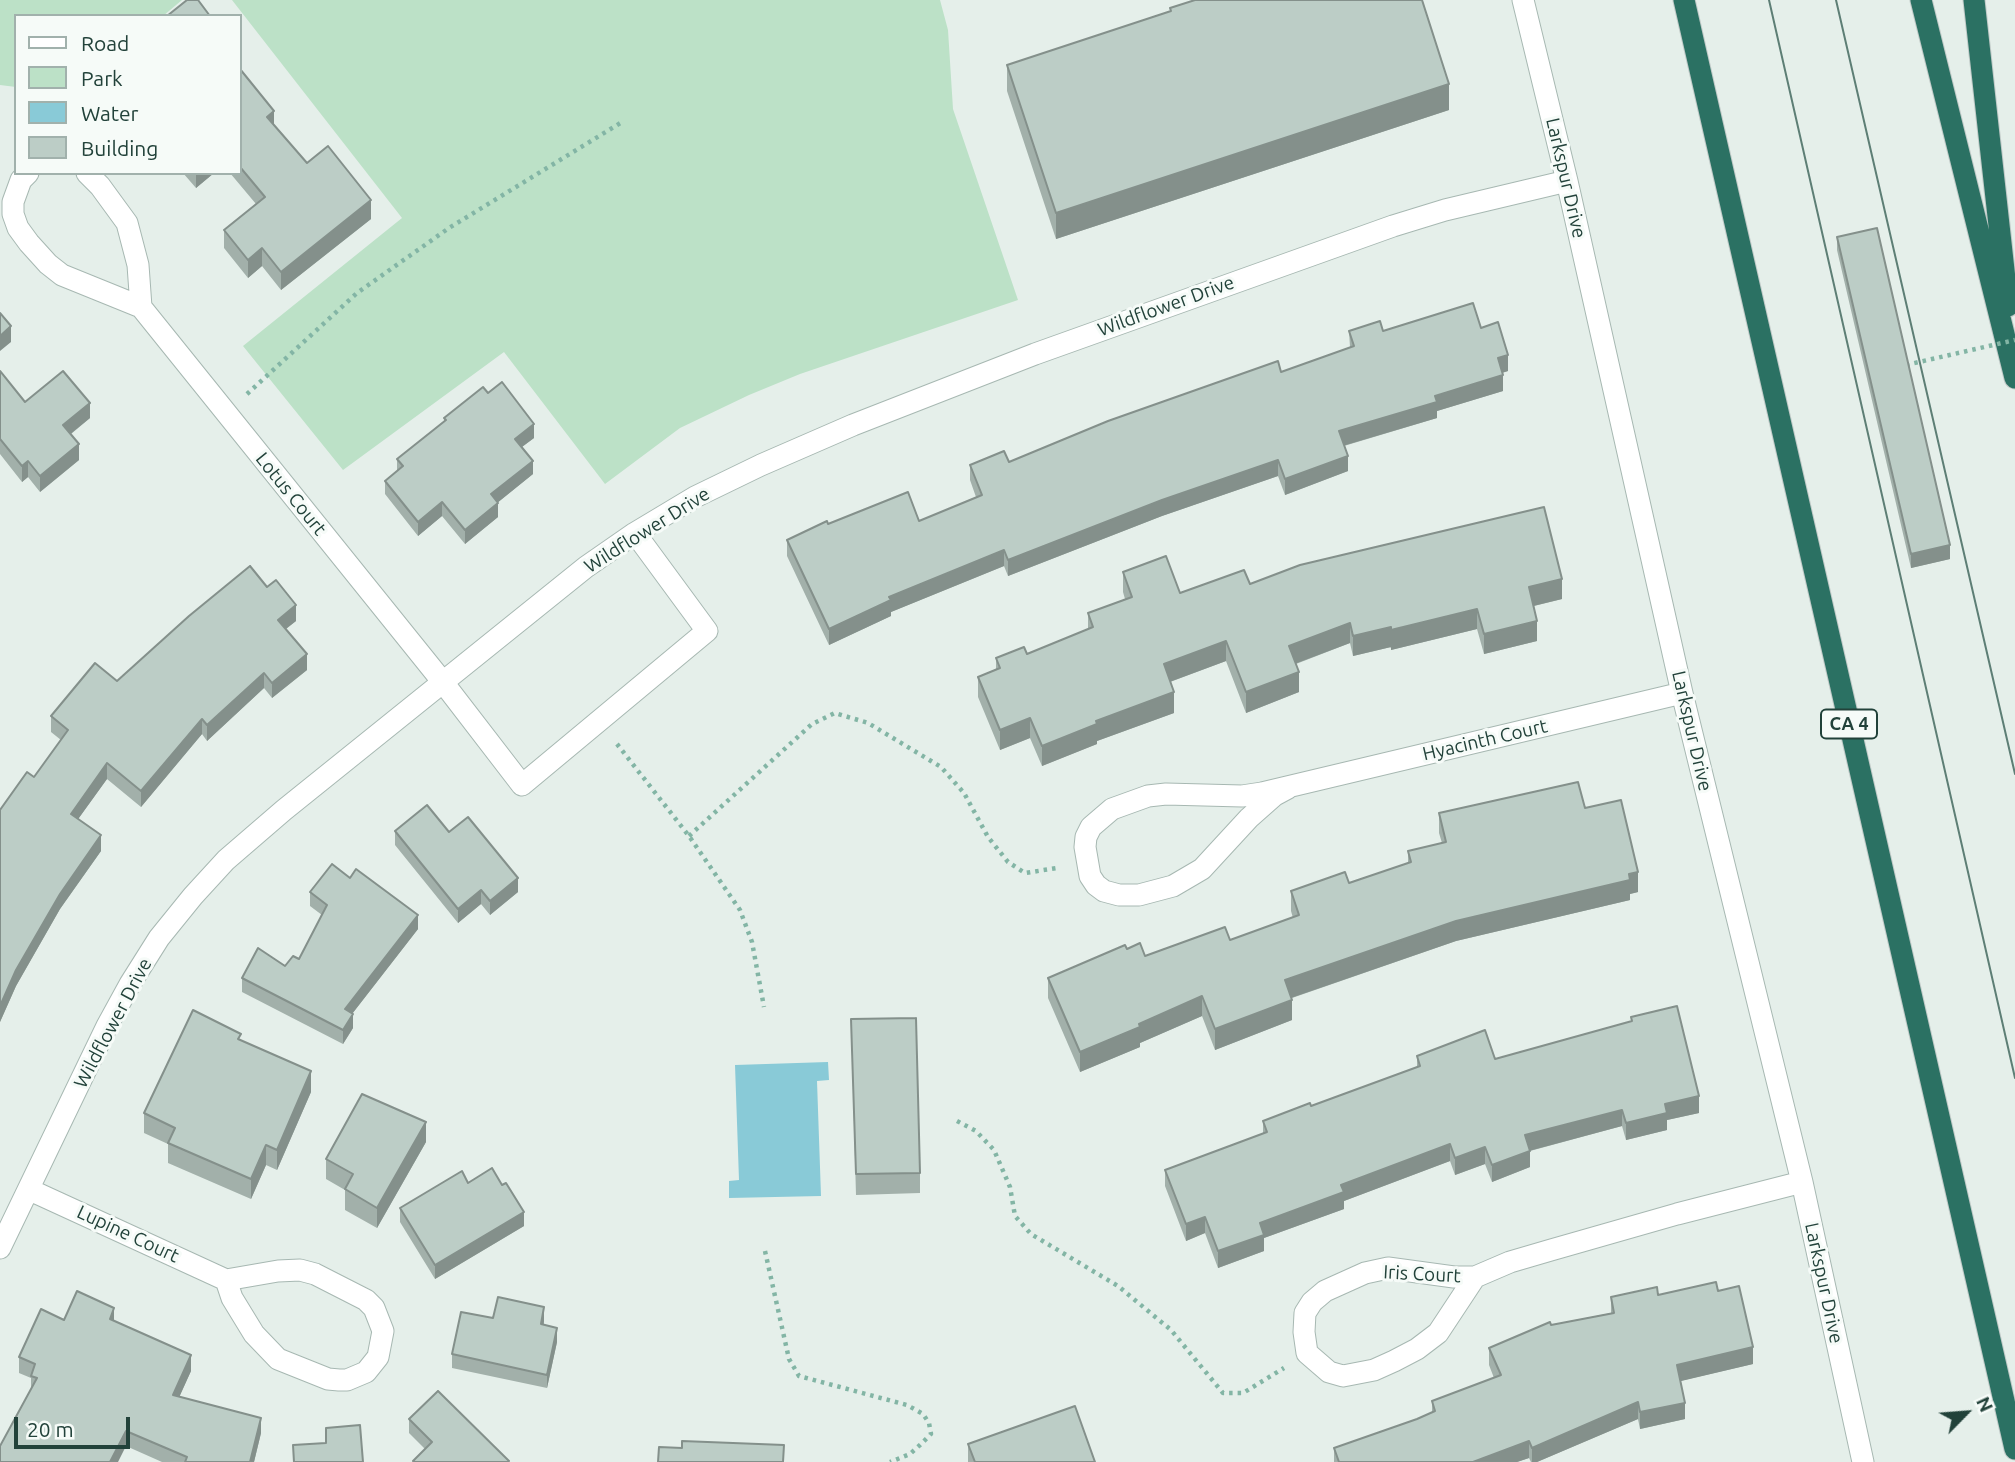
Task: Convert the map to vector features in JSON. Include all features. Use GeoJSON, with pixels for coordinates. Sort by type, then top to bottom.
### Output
{"type":"FeatureCollection","features":[{"type":"Feature","properties":{"kind":"highway","name":"CA 4"},"geometry":{"type":"LineString","coordinates":[[1684,0],[2015,1449]]}},
{"type":"Feature","properties":{"kind":"highway"},"geometry":{"type":"LineString","coordinates":[[1921,0],[2015,379]]}},
{"type":"Feature","properties":{"kind":"highway"},"geometry":{"type":"LineString","coordinates":[[1974,0],[2015,368]]}},
{"type":"Feature","properties":{"kind":"street","name":"Larkspur Drive"},"geometry":{"type":"LineString","coordinates":[[1523,0],[1567,181],[1682,693],[1802,1182],[1863,1462]]}},
{"type":"Feature","properties":{"kind":"street","name":"Lotus Court"},"geometry":{"type":"LineString","coordinates":[[26,175],[21,180],[13,202],[13,214],[18,228],[29,243],[62,275],[141,307],[442,681],[522,785],[599,721]]}},
{"type":"Feature","properties":{"kind":"street"},"geometry":{"type":"LineString","coordinates":[[89,175],[115,204],[127,223],[138,265],[141,307]]}},
{"type":"Feature","properties":{"kind":"street","name":"Wildflower Drive"},"geometry":{"type":"LineString","coordinates":[[0,1248],[130,984],[159,938],[193,896],[226,860],[256,833],[586,567],[635,533],[695,497],[761,465],[853,425],[1035,354],[1393,226],[1445,210],[1567,181]]}},
{"type":"Feature","properties":{"kind":"street"},"geometry":{"type":"LineString","coordinates":[[599,721],[707,631],[635,533]]}},
{"type":"Feature","properties":{"kind":"street","name":"Hyacinth Court"},"geometry":{"type":"LineString","coordinates":[[1288,788],[1275,795],[1249,818],[1202,869],[1173,886],[1139,895],[1119,895],[1104,891],[1090,876],[1084,847],[1091,827],[1112,809],[1148,796],[1242,796],[1288,788],[1682,693]]}},
{"type":"Feature","properties":{"kind":"street","name":"Iris Court"},"geometry":{"type":"LineString","coordinates":[[1475,1277],[1437,1333],[1417,1349],[1394,1361],[1374,1370],[1343,1376],[1329,1372],[1307,1353],[1305,1313],[1312,1302],[1325,1291],[1343,1282],[1388,1268],[1454,1277],[1475,1277],[1510,1262],[1677,1213],[1802,1182]]}},
{"type":"Feature","properties":{"kind":"street","name":"Lupine Court"},"geometry":{"type":"LineString","coordinates":[[30,1190],[226,1280]]}},
{"type":"Feature","properties":{"kind":"street"},"geometry":{"type":"LineString","coordinates":[[300,1270],[315,1274],[366,1300],[374,1308],[383,1331],[378,1357],[366,1372],[347,1380],[328,1379],[278,1359],[254,1334],[232,1297],[226,1280],[256,1273],[300,1270]]}},
{"type":"Feature","properties":{"kind":"path"},"geometry":{"type":"LineString","coordinates":[[226,414],[357,293],[449,228],[622,122]]}},
{"type":"Feature","properties":{"kind":"path"},"geometry":{"type":"LineString","coordinates":[[1906,365],[2015,340]]}},
{"type":"Feature","properties":{"kind":"path"},"geometry":{"type":"LineString","coordinates":[[689,836],[812,724],[835,713],[868,723],[941,767],[964,793],[988,837],[1007,862],[1025,873],[1069,866]]}},
{"type":"Feature","properties":{"kind":"path"},"geometry":{"type":"LineString","coordinates":[[599,721],[689,836],[740,910],[752,942],[764,1007]]}},
{"type":"Feature","properties":{"kind":"path"},"geometry":{"type":"LineString","coordinates":[[957,1121],[976,1131],[994,1150],[1010,1187],[1015,1216],[1031,1234],[1118,1286],[1171,1330],[1223,1393],[1243,1393],[1292,1364]]}},
{"type":"Feature","properties":{"kind":"path"},"geometry":{"type":"LineString","coordinates":[[765,1251],[789,1359],[799,1376],[907,1405],[923,1414],[929,1423],[931,1434],[925,1440],[910,1454],[890,1462]]}},
{"type":"Feature","properties":{"kind":"green space"},"geometry":{"type":"Polygon","coordinates":[[[0,0],[182,0],[165,14],[14,14],[14,87],[0,85],[0,0]]]}},
{"type":"Feature","properties":{"kind":"green space"},"geometry":{"type":"Polygon","coordinates":[[[232,0],[940,0],[948,30],[953,109],[1018,300],[800,374],[749,395],[680,428],[605,484],[504,352],[343,470],[243,346],[402,218],[232,0]]]}},
{"type":"Feature","properties":{"kind":"water"},"geometry":{"type":"Polygon","coordinates":[[[828,1062],[829,1080],[817,1081],[821,1196],[729,1198],[729,1181],[739,1180],[735,1065],[828,1062]]]}},
{"type":"Feature","properties":{"kind":"building"},"geometry":{"type":"Polygon","coordinates":[[[187,0],[198,0],[208,14],[170,14],[187,0]]]}},
{"type":"Feature","properties":{"kind":"building"},"geometry":{"type":"Polygon","coordinates":[[[1195,0],[1422,0],[1449,84],[1056,213],[1007,65],[1171,11],[1170,8],[1195,0]]]}},
{"type":"Feature","properties":{"kind":"building"},"geometry":{"type":"Polygon","coordinates":[[[242,71],[274,111],[267,117],[307,163],[328,146],[371,200],[281,272],[262,248],[248,260],[224,230],[265,197],[242,169],[242,71]]]}},
{"type":"Feature","properties":{"kind":"building"},"geometry":{"type":"Polygon","coordinates":[[[1877,228],[1950,545],[1911,554],[1837,237],[1877,228]]]}},
{"type":"Feature","properties":{"kind":"building"},"geometry":{"type":"Polygon","coordinates":[[[1473,303],[1481,328],[1498,322],[1508,355],[1498,358],[1503,375],[1435,396],[1437,402],[1339,431],[1348,456],[1285,479],[1278,460],[1162,500],[1008,560],[1004,550],[889,597],[891,600],[829,629],[787,540],[827,521],[828,524],[908,492],[919,521],[982,495],[970,465],[1004,451],[1009,462],[1108,421],[1278,361],[1281,372],[1354,346],[1349,331],[1380,321],[1383,331],[1473,303]]]}},
{"type":"Feature","properties":{"kind":"building"},"geometry":{"type":"Polygon","coordinates":[[[0,313],[11,326],[0,336],[0,313]]]}},
{"type":"Feature","properties":{"kind":"building"},"geometry":{"type":"Polygon","coordinates":[[[0,371],[25,402],[63,371],[90,403],[63,425],[79,444],[40,476],[28,461],[22,466],[0,439],[0,371]]]}},
{"type":"Feature","properties":{"kind":"building"},"geometry":{"type":"Polygon","coordinates":[[[502,382],[534,424],[515,439],[533,461],[491,494],[498,503],[465,530],[442,502],[418,522],[385,481],[403,466],[397,459],[483,387],[488,393],[502,382]]]}},
{"type":"Feature","properties":{"kind":"building"},"geometry":{"type":"Polygon","coordinates":[[[1544,507],[1562,579],[1529,587],[1537,621],[1484,634],[1477,609],[1391,630],[1391,627],[1353,636],[1350,623],[1289,646],[1299,672],[1246,692],[1226,641],[1164,664],[1174,692],[1096,721],[1097,724],[1042,746],[1030,718],[1000,730],[978,677],[1000,668],[996,658],[1024,647],[1027,654],[1093,627],[1088,613],[1132,597],[1123,572],[1166,556],[1180,593],[1244,570],[1250,584],[1300,565],[1544,507]]]}},
{"type":"Feature","properties":{"kind":"building"},"geometry":{"type":"Polygon","coordinates":[[[250,566],[267,587],[276,580],[296,605],[278,620],[307,654],[272,683],[264,673],[207,725],[202,719],[141,791],[107,763],[71,814],[101,835],[60,894],[16,970],[0,1006],[0,810],[27,772],[34,777],[68,730],[51,716],[95,663],[117,681],[250,566]]]}},
{"type":"Feature","properties":{"kind":"building"},"geometry":{"type":"Polygon","coordinates":[[[1578,782],[1585,808],[1621,800],[1638,872],[1629,874],[1630,880],[1456,921],[1285,980],[1292,1000],[1215,1029],[1202,996],[1139,1024],[1140,1027],[1080,1052],[1048,978],[1125,945],[1127,949],[1140,943],[1145,956],[1225,927],[1230,940],[1299,915],[1291,891],[1345,872],[1349,883],[1411,862],[1408,851],[1446,842],[1439,813],[1578,782]]]}},
{"type":"Feature","properties":{"kind":"building"},"geometry":{"type":"Polygon","coordinates":[[[427,805],[449,832],[468,817],[518,878],[490,901],[481,890],[458,909],[395,831],[427,805]]]}},
{"type":"Feature","properties":{"kind":"building"},"geometry":{"type":"Polygon","coordinates":[[[332,864],[350,878],[356,869],[418,915],[345,1009],[353,1014],[343,1030],[242,978],[258,948],[285,966],[293,956],[299,959],[327,905],[310,892],[332,864]]]}},
{"type":"Feature","properties":{"kind":"building"},"geometry":{"type":"Polygon","coordinates":[[[1677,1006],[1699,1096],[1665,1104],[1667,1113],[1626,1123],[1622,1110],[1525,1135],[1530,1151],[1492,1165],[1485,1147],[1455,1158],[1450,1144],[1341,1185],[1344,1192],[1260,1223],[1264,1235],[1218,1251],[1205,1217],[1186,1224],[1165,1170],[1267,1132],[1263,1121],[1420,1066],[1417,1056],[1485,1030],[1495,1059],[1632,1021],[1631,1017],[1677,1006]]]}},
{"type":"Feature","properties":{"kind":"building"},"geometry":{"type":"Polygon","coordinates":[[[193,1010],[241,1034],[238,1039],[311,1071],[277,1150],[266,1145],[251,1179],[168,1143],[175,1128],[144,1113],[193,1010]]]}},
{"type":"Feature","properties":{"kind":"building"},"geometry":{"type":"Polygon","coordinates":[[[916,1018],[920,1173],[856,1174],[851,1019],[916,1018]]]}},
{"type":"Feature","properties":{"kind":"building"},"geometry":{"type":"Polygon","coordinates":[[[362,1094],[426,1122],[377,1208],[345,1189],[353,1174],[326,1159],[362,1094]]]}},
{"type":"Feature","properties":{"kind":"building"},"geometry":{"type":"Polygon","coordinates":[[[492,1168],[502,1185],[506,1183],[524,1212],[435,1265],[400,1208],[462,1171],[468,1183],[492,1168]]]}},
{"type":"Feature","properties":{"kind":"building"},"geometry":{"type":"Polygon","coordinates":[[[1716,1282],[1718,1291],[1739,1286],[1753,1347],[1677,1365],[1685,1403],[1640,1412],[1638,1402],[1532,1448],[1529,1441],[1473,1462],[1339,1462],[1334,1448],[1417,1419],[1435,1411],[1432,1401],[1501,1375],[1489,1348],[1550,1322],[1551,1325],[1614,1313],[1611,1297],[1657,1287],[1658,1295],[1716,1282]]]}},
{"type":"Feature","properties":{"kind":"building"},"geometry":{"type":"Polygon","coordinates":[[[77,1291],[114,1308],[110,1319],[191,1355],[173,1395],[261,1418],[250,1462],[185,1462],[187,1457],[126,1431],[110,1462],[0,1462],[0,1446],[37,1378],[31,1376],[35,1364],[19,1357],[41,1309],[64,1320],[77,1291]]]}},
{"type":"Feature","properties":{"kind":"building"},"geometry":{"type":"Polygon","coordinates":[[[498,1297],[544,1307],[541,1324],[557,1328],[547,1375],[452,1354],[461,1312],[493,1318],[498,1297]]]}},
{"type":"Feature","properties":{"kind":"building"},"geometry":{"type":"Polygon","coordinates":[[[438,1391],[508,1462],[413,1461],[432,1442],[409,1419],[438,1391]]]}},
{"type":"Feature","properties":{"kind":"building"},"geometry":{"type":"Polygon","coordinates":[[[1075,1406],[1095,1462],[975,1462],[968,1444],[1075,1406]]]}},
{"type":"Feature","properties":{"kind":"building"},"geometry":{"type":"Polygon","coordinates":[[[360,1425],[363,1462],[294,1462],[293,1445],[326,1443],[326,1428],[360,1425]]]}},
{"type":"Feature","properties":{"kind":"building"},"geometry":{"type":"Polygon","coordinates":[[[682,1441],[784,1445],[783,1462],[658,1462],[659,1447],[682,1448],[682,1441]]]}},
{"type":"Feature","properties":{"kind":"tram line"},"geometry":{"type":"LineString","coordinates":[[1769,0],[2015,1078]]}},
{"type":"Feature","properties":{"kind":"tram line"},"geometry":{"type":"LineString","coordinates":[[1836,0],[2015,774]]}}]}
